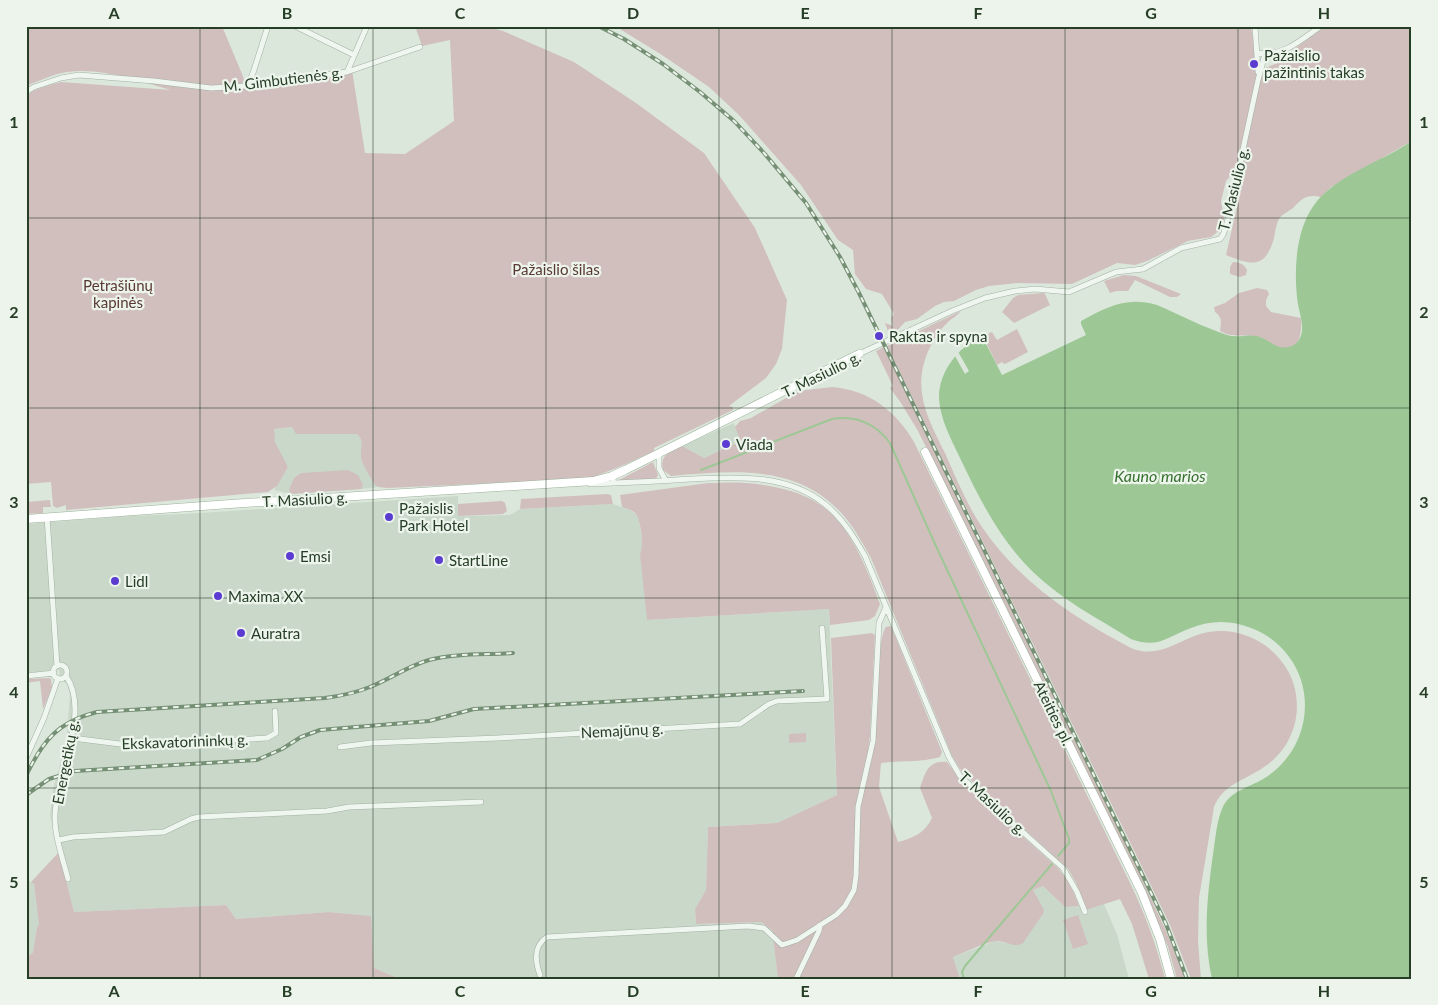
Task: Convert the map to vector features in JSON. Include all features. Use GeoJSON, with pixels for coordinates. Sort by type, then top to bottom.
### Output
{"type":"FeatureCollection","features":[{"type":"Feature","properties":{"kind":"main road","name":"T. Masiulio g."},"geometry":{"type":"LineString","coordinates":[[26,520],[283,500],[613,480],[659,453],[859,354]]}},
{"type":"Feature","properties":{"kind":"main road","name":"Ateities pl."},"geometry":{"type":"LineString","coordinates":[[925,452],[1142,893],[1160,939],[1171,979]]}},
{"type":"Feature","properties":{"kind":"street"},"geometry":{"type":"LineString","coordinates":[[247,86],[268,26]]}},
{"type":"Feature","properties":{"kind":"street"},"geometry":{"type":"LineString","coordinates":[[295,26],[354,54]]}},
{"type":"Feature","properties":{"kind":"street"},"geometry":{"type":"LineString","coordinates":[[347,72],[367,26]]}},
{"type":"Feature","properties":{"kind":"street","name":"T. Masiulio g."},"geometry":{"type":"LineString","coordinates":[[1255,26],[1258,80]]}},
{"type":"Feature","properties":{"kind":"street"},"geometry":{"type":"LineString","coordinates":[[1258,53],[1266,54],[1288,48],[1321,26]]}},
{"type":"Feature","properties":{"kind":"street","name":"M. Gimbutienės g."},"geometry":{"type":"LineString","coordinates":[[26,92],[61,78],[79,75],[211,88],[247,86],[347,72],[420,47]]}},
{"type":"Feature","properties":{"kind":"street","name":"T. Masiulio g."},"geometry":{"type":"LineString","coordinates":[[859,354],[952,311],[985,298],[1015,291],[1035,289],[1069,292],[1116,272],[1142,269],[1181,248],[1220,238],[1227,223],[1258,80],[1266,54]]}},
{"type":"Feature","properties":{"kind":"street"},"geometry":{"type":"LineString","coordinates":[[659,453],[659,468],[666,480]]}},
{"type":"Feature","properties":{"kind":"street","name":"T. Masiulio g."},"geometry":{"type":"LineString","coordinates":[[613,480],[753,478],[784,484],[813,496],[825,504],[847,526],[865,556],[949,757],[955,767],[968,784],[1063,868],[1077,892],[1085,912]]}},
{"type":"Feature","properties":{"kind":"street"},"geometry":{"type":"LineString","coordinates":[[48,517],[57,666],[54,668],[56,676]]}},
{"type":"Feature","properties":{"kind":"street"},"geometry":{"type":"LineString","coordinates":[[540,975],[537,965],[537,948],[541,941],[547,937],[748,926],[764,928],[782,945],[797,940],[836,915],[845,906],[854,890],[856,876],[858,807],[873,741],[879,624],[886,606]]}},
{"type":"Feature","properties":{"kind":"street","name":"Nemajūnų g."},"geometry":{"type":"LineString","coordinates":[[340,747],[740,724],[768,704],[777,701],[827,699],[822,628]]}},
{"type":"Feature","properties":{"kind":"street"},"geometry":{"type":"LineString","coordinates":[[26,676],[56,676],[62,678],[66,676],[66,667],[62,665],[57,666]]}},
{"type":"Feature","properties":{"kind":"street","name":"Energetikų g."},"geometry":{"type":"LineString","coordinates":[[26,758],[44,718],[56,676]]}},
{"type":"Feature","properties":{"kind":"street","name":"Energetikų g."},"geometry":{"type":"LineString","coordinates":[[66,676],[74,694],[74,719],[72,738],[56,807],[55,822],[68,879]]}},
{"type":"Feature","properties":{"kind":"street","name":"Ekskavatorininkų g."},"geometry":{"type":"LineString","coordinates":[[72,738],[136,746],[267,738],[276,733],[275,711]]}},
{"type":"Feature","properties":{"kind":"street"},"geometry":{"type":"LineString","coordinates":[[59,840],[73,837],[164,832],[199,817],[327,811],[349,807],[481,802]]}},
{"type":"Feature","properties":{"kind":"street"},"geometry":{"type":"LineString","coordinates":[[796,979],[819,931],[820,925]]}},
{"type":"Feature","properties":{"kind":"shaded area"},"geometry":{"type":"Polygon","coordinates":[[[734,423],[741,441],[704,458],[682,446],[734,423]]]}},
{"type":"Feature","properties":{"kind":"shaded area"},"geometry":{"type":"Polygon","coordinates":[[[292,427],[357,434],[363,445],[361,457],[374,484],[378,487],[291,494],[274,490],[288,467],[274,442],[274,429],[292,427]]]}},
{"type":"Feature","properties":{"kind":"shaded area"},"geometry":{"type":"Polygon","coordinates":[[[458,496],[458,516],[510,515],[520,509],[613,504],[630,510],[636,514],[639,520],[648,620],[829,609],[837,795],[777,823],[708,827],[706,890],[695,909],[696,924],[761,922],[772,930],[778,979],[400,979],[374,968],[370,916],[329,912],[236,919],[226,905],[74,912],[50,816],[53,789],[66,744],[70,695],[67,684],[60,680],[59,670],[26,673],[26,524],[458,496]]]}},
{"type":"Feature","properties":{"kind":"shaded area"},"geometry":{"type":"Polygon","coordinates":[[[26,879],[34,884],[39,925],[37,927],[33,954],[26,957],[26,879]]]}},
{"type":"Feature","properties":{"kind":"shaded area"},"geometry":{"type":"Polygon","coordinates":[[[1043,886],[1065,907],[1079,906],[1086,910],[1104,904],[1117,934],[1129,979],[960,979],[953,957],[995,941],[1020,945],[1033,890],[1043,886]]]}},
{"type":"Feature","properties":{"kind":"green space","name":"Pažaislio šilas"},"geometry":{"type":"Polygon","coordinates":[[[26,26],[222,26],[247,86],[352,70],[365,153],[405,154],[454,121],[450,40],[422,46],[415,26],[486,26],[503,31],[574,62],[636,103],[704,153],[755,228],[787,300],[782,349],[776,364],[766,378],[729,406],[733,407],[733,410],[654,448],[654,451],[612,470],[586,479],[378,487],[374,484],[363,463],[361,457],[362,442],[357,434],[296,434],[292,427],[274,429],[275,442],[288,467],[277,486],[268,492],[66,510],[66,505],[57,508],[53,506],[51,482],[26,484],[26,96],[38,89],[61,82],[171,90],[120,76],[93,71],[57,74],[26,86],[26,26]]]}},
{"type":"Feature","properties":{"kind":"green space"},"geometry":{"type":"Polygon","coordinates":[[[615,26],[1251,26],[1258,71],[1292,57],[1294,49],[1326,26],[1412,26],[1412,141],[1331,187],[1321,197],[1309,196],[1300,201],[1279,219],[1274,238],[1266,256],[1256,262],[1243,261],[1226,255],[1239,198],[1243,164],[1238,164],[1236,170],[1226,181],[1221,201],[1224,219],[1220,230],[1211,237],[1188,241],[1135,265],[1117,263],[1072,284],[1017,283],[989,286],[954,301],[944,302],[935,306],[917,319],[905,322],[894,334],[889,334],[885,323],[893,326],[891,318],[894,314],[882,294],[866,289],[855,274],[853,250],[838,240],[801,185],[739,115],[709,87],[615,26]]]}},
{"type":"Feature","properties":{"kind":"green space"},"geometry":{"type":"Polygon","coordinates":[[[1233,262],[1244,266],[1247,270],[1246,275],[1240,277],[1230,274],[1230,267],[1233,262]]]}},
{"type":"Feature","properties":{"kind":"green space"},"geometry":{"type":"Polygon","coordinates":[[[1124,275],[1136,276],[1181,294],[1177,297],[1170,297],[1135,280],[1128,291],[1110,293],[1104,281],[1124,275]]]}},
{"type":"Feature","properties":{"kind":"green space"},"geometry":{"type":"Polygon","coordinates":[[[1257,288],[1267,290],[1269,294],[1266,306],[1271,312],[1301,318],[1300,336],[1291,348],[1278,347],[1258,337],[1230,335],[1220,331],[1220,318],[1215,312],[1214,307],[1225,303],[1239,293],[1257,288]]]}},
{"type":"Feature","properties":{"kind":"green space"},"geometry":{"type":"Polygon","coordinates":[[[1043,293],[1050,305],[1014,323],[1002,312],[1013,298],[1018,295],[1043,293]]]}},
{"type":"Feature","properties":{"kind":"green space"},"geometry":{"type":"Polygon","coordinates":[[[961,311],[940,331],[927,354],[921,378],[923,400],[930,422],[971,510],[997,547],[1013,565],[1049,597],[1089,624],[1131,648],[1149,652],[1158,651],[1200,634],[1213,631],[1238,633],[1262,643],[1272,651],[1281,660],[1292,678],[1297,712],[1293,729],[1287,742],[1280,753],[1267,765],[1226,790],[1217,800],[1214,807],[1199,898],[1198,941],[1201,979],[1191,979],[1170,925],[887,346],[961,311]]]}},
{"type":"Feature","properties":{"kind":"green space"},"geometry":{"type":"Polygon","coordinates":[[[1017,329],[1028,352],[1007,363],[1004,364],[1002,362],[997,365],[983,336],[992,332],[997,340],[1017,329]]]}},
{"type":"Feature","properties":{"kind":"green space"},"geometry":{"type":"Polygon","coordinates":[[[884,347],[1130,853],[1186,979],[1177,979],[1168,947],[1128,855],[918,431],[890,388],[893,386],[876,351],[884,347]]]}},
{"type":"Feature","properties":{"kind":"green space"},"geometry":{"type":"Polygon","coordinates":[[[832,387],[858,392],[880,404],[899,421],[914,442],[1132,887],[1151,932],[1165,979],[1149,979],[1132,924],[1120,899],[1086,910],[1076,883],[1068,869],[962,772],[952,756],[871,558],[844,516],[826,499],[806,487],[786,479],[764,474],[741,472],[671,476],[663,470],[664,457],[673,450],[682,446],[704,458],[741,441],[735,427],[740,421],[751,418],[795,393],[832,387]]]}},
{"type":"Feature","properties":{"kind":"green space"},"geometry":{"type":"Polygon","coordinates":[[[653,462],[658,475],[656,479],[619,480],[653,462]]]}},
{"type":"Feature","properties":{"kind":"green space"},"geometry":{"type":"Polygon","coordinates":[[[348,470],[358,475],[363,485],[361,489],[291,494],[289,490],[294,478],[301,473],[348,470]]]}},
{"type":"Feature","properties":{"kind":"green space"},"geometry":{"type":"Polygon","coordinates":[[[708,483],[765,485],[802,495],[819,504],[840,523],[864,563],[880,604],[875,616],[869,620],[830,625],[829,609],[647,620],[640,554],[642,546],[641,528],[636,514],[622,507],[620,495],[708,483]]]}},
{"type":"Feature","properties":{"kind":"green space"},"geometry":{"type":"Polygon","coordinates":[[[611,495],[613,504],[520,509],[521,499],[611,495]]]}},
{"type":"Feature","properties":{"kind":"green space"},"geometry":{"type":"Polygon","coordinates":[[[50,500],[51,507],[43,507],[43,513],[26,514],[26,502],[50,500]]]}},
{"type":"Feature","properties":{"kind":"green space"},"geometry":{"type":"Polygon","coordinates":[[[502,501],[505,503],[507,511],[503,514],[458,516],[458,504],[502,501]]]}},
{"type":"Feature","properties":{"kind":"green space"},"geometry":{"type":"Polygon","coordinates":[[[891,626],[942,752],[940,757],[933,759],[881,763],[879,787],[898,842],[909,839],[926,828],[932,818],[920,788],[931,765],[947,762],[962,782],[1058,868],[1075,895],[1079,906],[1065,907],[1043,886],[1033,890],[1044,910],[1023,943],[1013,945],[996,941],[953,957],[960,979],[778,979],[772,930],[761,922],[696,924],[695,909],[706,890],[708,827],[777,823],[837,795],[831,638],[872,633],[875,635],[867,760],[872,761],[880,650],[886,627],[891,626]]]}},
{"type":"Feature","properties":{"kind":"green space"},"geometry":{"type":"Polygon","coordinates":[[[26,679],[51,679],[52,688],[43,709],[40,681],[26,683],[26,679]]]}},
{"type":"Feature","properties":{"kind":"green space"},"geometry":{"type":"Polygon","coordinates":[[[806,733],[806,742],[789,743],[789,734],[806,733]]]}},
{"type":"Feature","properties":{"kind":"green space"},"geometry":{"type":"Polygon","coordinates":[[[59,852],[74,912],[226,905],[236,919],[329,912],[371,916],[374,968],[400,979],[26,979],[26,957],[33,953],[37,927],[39,925],[34,884],[31,882],[59,852]]]}},
{"type":"Feature","properties":{"kind":"green space"},"geometry":{"type":"Polygon","coordinates":[[[1078,915],[1088,944],[1073,949],[1063,920],[1078,915]]]}},
{"type":"Feature","properties":{"kind":"water","name":"Kauno marios"},"geometry":{"type":"Polygon","coordinates":[[[1412,141],[1412,979],[1212,979],[1207,946],[1207,913],[1219,818],[1229,798],[1275,771],[1293,749],[1303,723],[1305,709],[1304,694],[1298,671],[1288,655],[1275,642],[1260,632],[1244,625],[1229,622],[1213,622],[1198,625],[1162,641],[1140,642],[1131,639],[1080,608],[1044,582],[1010,547],[983,504],[968,474],[946,429],[941,414],[939,398],[942,378],[958,353],[982,336],[1002,375],[1086,335],[1081,321],[1109,307],[1127,302],[1157,305],[1227,335],[1257,336],[1284,348],[1296,344],[1301,337],[1302,323],[1297,297],[1296,262],[1300,237],[1308,215],[1323,194],[1334,185],[1412,141]]]}},
{"type":"Feature","properties":{"kind":"pier"},"geometry":{"type":"Polygon","coordinates":[[[957,350],[969,371],[965,374],[955,356],[957,350]]]}},
{"type":"Feature","properties":{"kind":"waterway"},"geometry":{"type":"LineString","coordinates":[[701,470],[832,419],[849,418],[864,422],[884,436],[890,443],[935,544],[1051,791],[1069,839],[1069,843],[1058,856]]}},
{"type":"Feature","properties":{"kind":"waterway"},"geometry":{"type":"LineString","coordinates":[[964,979],[962,972],[965,966],[1052,864]]}},
{"type":"Feature","properties":{"kind":"railway"},"geometry":{"type":"LineString","coordinates":[[598,26],[624,39],[663,64],[734,121],[806,203],[840,257],[1142,874],[1166,924],[1187,979]]}},
{"type":"Feature","properties":{"kind":"railway"},"geometry":{"type":"LineString","coordinates":[[26,776],[39,752],[53,734],[72,721],[97,712],[325,698],[364,689],[429,660],[460,655],[513,653]]}},
{"type":"Feature","properties":{"kind":"railway"},"geometry":{"type":"LineString","coordinates":[[26,795],[49,779],[75,771],[257,760],[282,749],[301,737],[320,730],[429,721],[474,709],[803,691]]}},
{"type":"Feature","properties":{"kind":"place","name":"Pažaislio pažintinis takas"},"geometry":{"type":"Point","coordinates":[1254,64]}},
{"type":"Feature","properties":{"kind":"place","name":"Raktas ir spyna"},"geometry":{"type":"Point","coordinates":[879,336]}},
{"type":"Feature","properties":{"kind":"place","name":"Viada"},"geometry":{"type":"Point","coordinates":[726,444]}},
{"type":"Feature","properties":{"kind":"place","name":"Pažaislis Park Hotel"},"geometry":{"type":"Point","coordinates":[389,517]}},
{"type":"Feature","properties":{"kind":"place","name":"Emsi"},"geometry":{"type":"Point","coordinates":[290,556]}},
{"type":"Feature","properties":{"kind":"place","name":"StartLine"},"geometry":{"type":"Point","coordinates":[439,560]}},
{"type":"Feature","properties":{"kind":"place","name":"Lidl"},"geometry":{"type":"Point","coordinates":[115,581]}},
{"type":"Feature","properties":{"kind":"place","name":"Maxima XX"},"geometry":{"type":"Point","coordinates":[218,596]}},
{"type":"Feature","properties":{"kind":"place","name":"Auratra"},"geometry":{"type":"Point","coordinates":[241,633]}},
{"type":"Feature","properties":{"kind":"park label","name":"Petrašiūnų kapinės"},"geometry":{"type":"Point","coordinates":[118,294]}}]}
